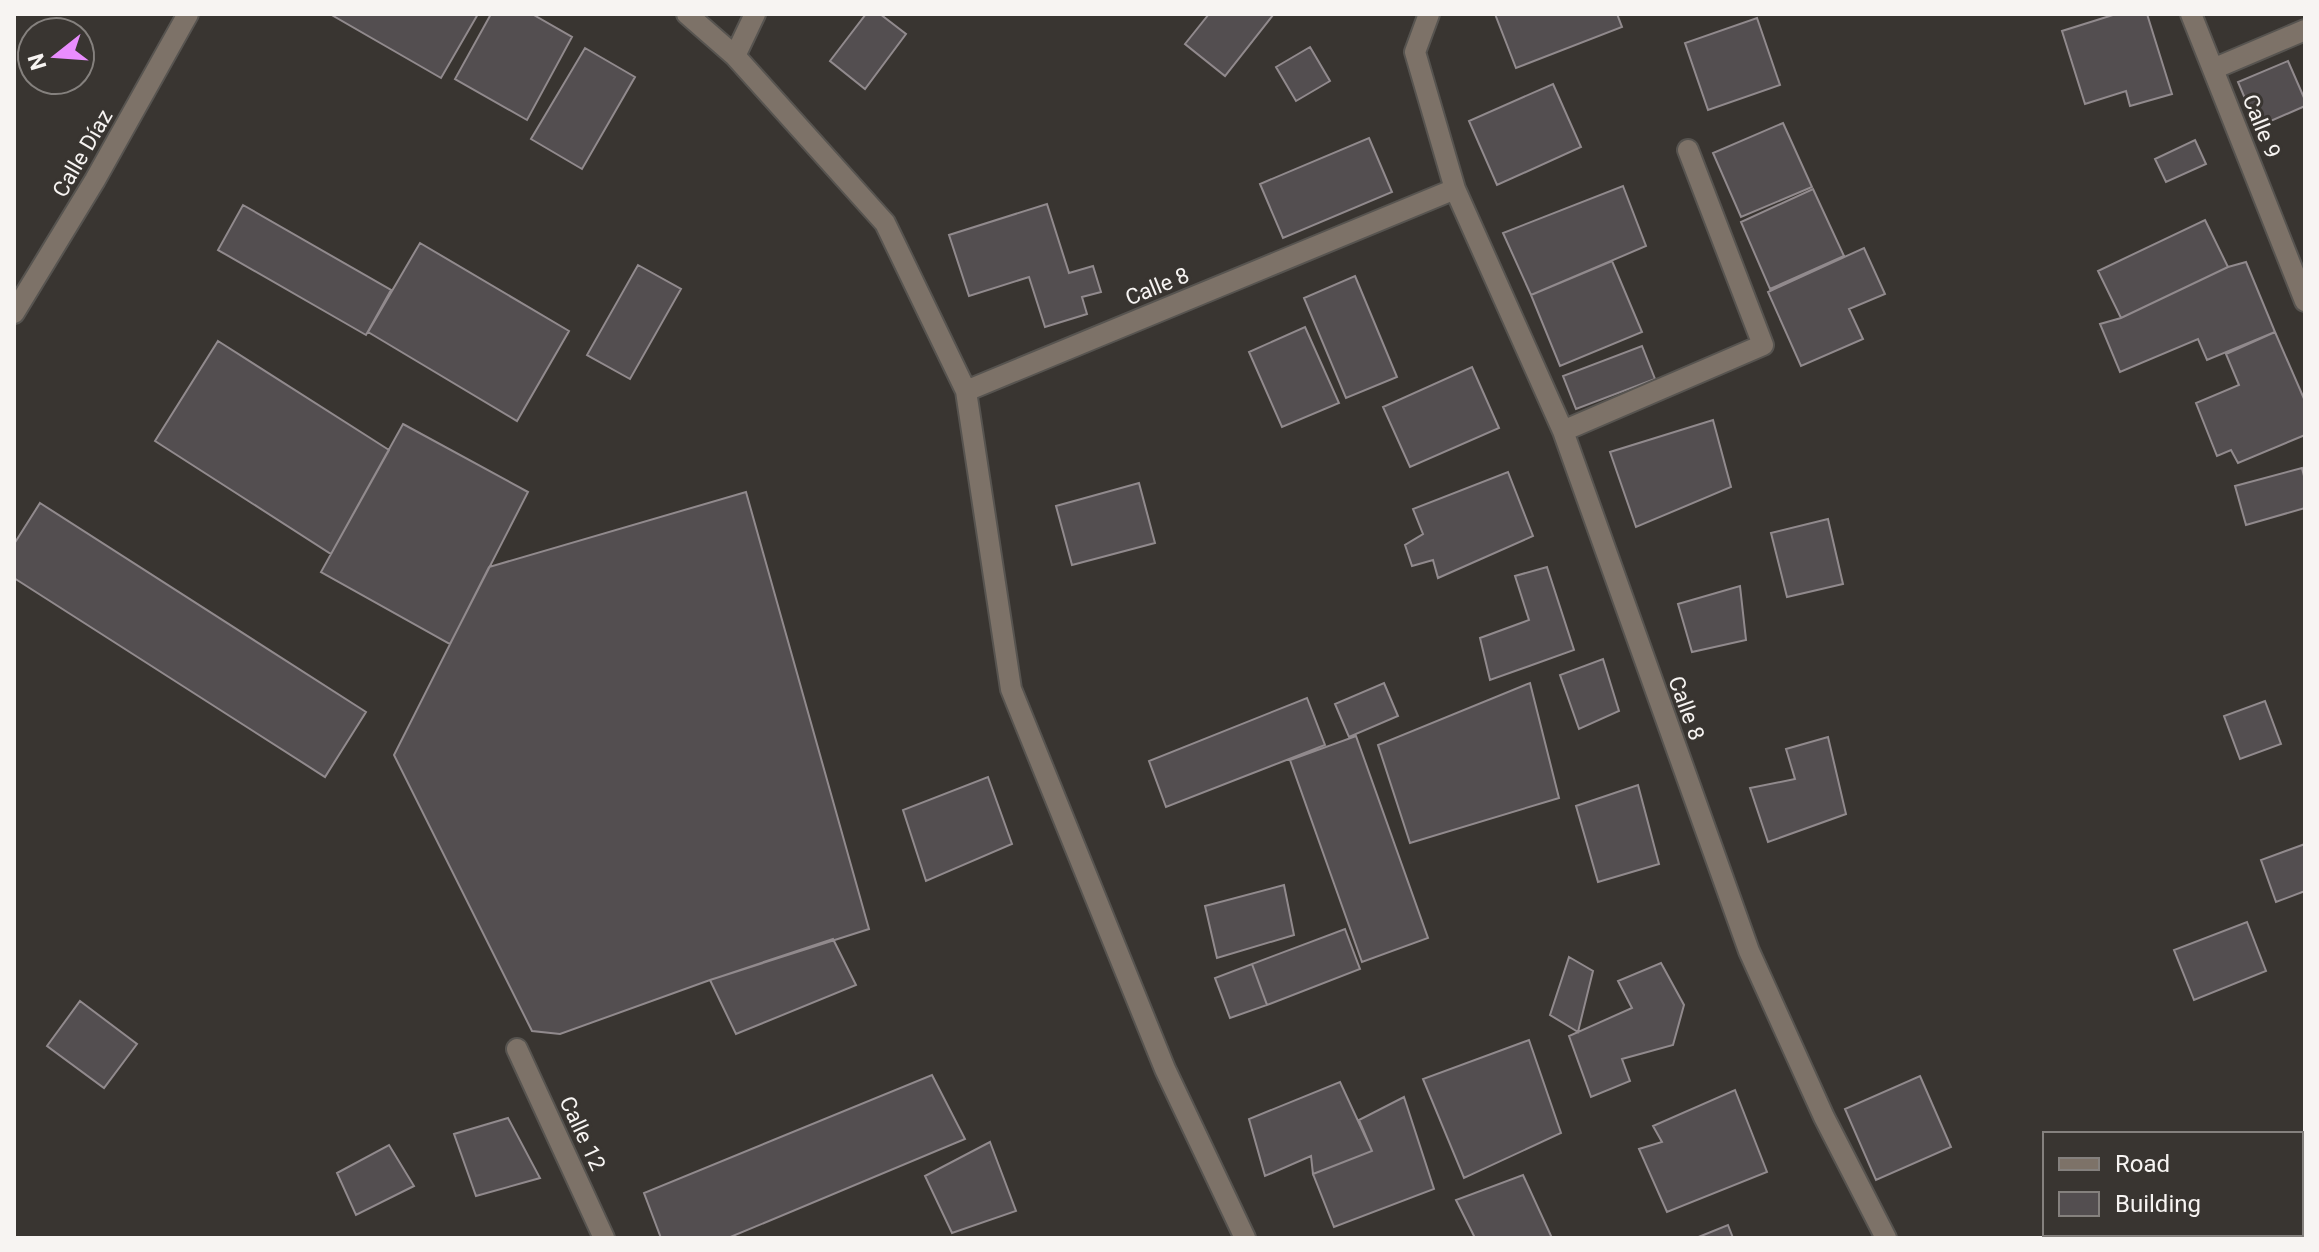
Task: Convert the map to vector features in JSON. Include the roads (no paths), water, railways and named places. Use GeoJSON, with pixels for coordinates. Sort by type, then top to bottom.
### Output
{"type":"FeatureCollection","features":[{"type":"Feature","properties":{"kind":"street","name":"Calle Díaz"},"geometry":{"type":"LineString","coordinates":[[14,313],[95,180],[188,14]]}},
{"type":"Feature","properties":{"kind":"street"},"geometry":{"type":"LineString","coordinates":[[687,14],[735,56],[885,223],[966,391],[1011,689],[1165,1069],[1245,1238]]}},
{"type":"Feature","properties":{"kind":"street"},"geometry":{"type":"LineString","coordinates":[[735,56],[755,14]]}},
{"type":"Feature","properties":{"kind":"street","name":"Calle 8"},"geometry":{"type":"LineString","coordinates":[[1429,14],[1415,52],[1455,189],[1563,431],[1749,951],[1824,1117],[1886,1238]]}},
{"type":"Feature","properties":{"kind":"street","name":"Calle 9"},"geometry":{"type":"LineString","coordinates":[[2191,14],[2305,301]]}},
{"type":"Feature","properties":{"kind":"street"},"geometry":{"type":"LineString","coordinates":[[2213,69],[2305,30]]}},
{"type":"Feature","properties":{"kind":"street"},"geometry":{"type":"LineString","coordinates":[[1563,431],[1763,345],[1688,150]]}},
{"type":"Feature","properties":{"kind":"street","name":"Calle 8"},"geometry":{"type":"LineString","coordinates":[[966,391],[1455,189]]}},
{"type":"Feature","properties":{"kind":"street","name":"Calle 12"},"geometry":{"type":"LineString","coordinates":[[517,1049],[604,1238]]}}]}
